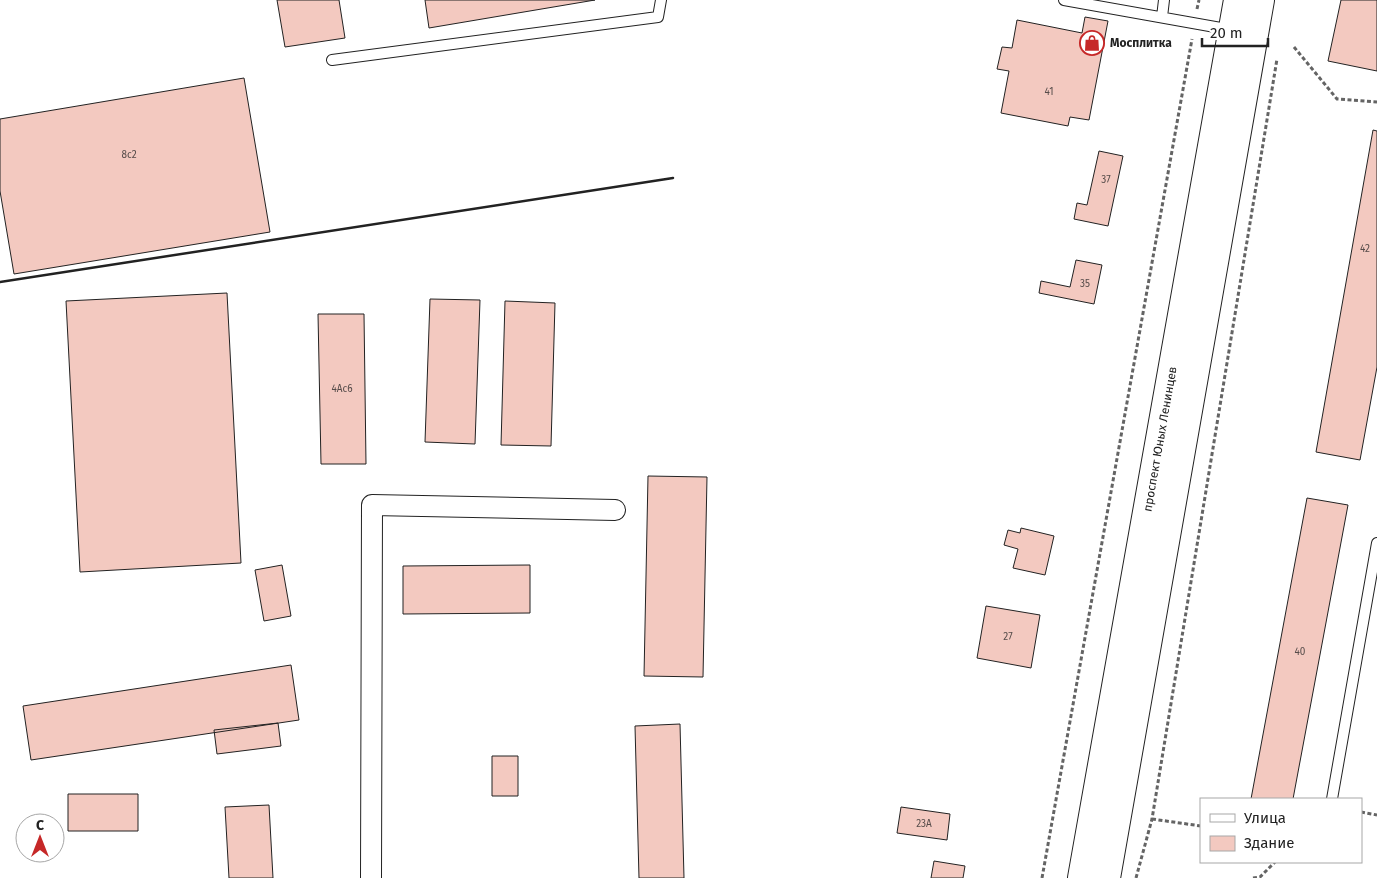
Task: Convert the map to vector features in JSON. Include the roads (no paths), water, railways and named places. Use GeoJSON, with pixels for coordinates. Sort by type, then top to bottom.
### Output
{"type":"FeatureCollection","features":[{"type":"Feature","properties":{"kind":"main road","name":"проспект Юных Ленинцев"},"geometry":{"type":"LineString","coordinates":[[1082,878],[1238,0]]}},
{"type":"Feature","properties":{"kind":"main road","name":"проспект Юных Ленинцев"},"geometry":{"type":"LineString","coordinates":[[1106,878],[1260,0]]}},
{"type":"Feature","properties":{"kind":"street"},"geometry":{"type":"LineString","coordinates":[[371,878],[372,505],[615,510]]}},
{"type":"Feature","properties":{"kind":"lane"},"geometry":{"type":"LineString","coordinates":[[332,60],[658,16],[661,0]]}},
{"type":"Feature","properties":{"kind":"lane"},"geometry":{"type":"LineString","coordinates":[[1064,0],[1232,30]]}},
{"type":"Feature","properties":{"kind":"lane"},"geometry":{"type":"LineString","coordinates":[[1162,17],[1164,0]]}},
{"type":"Feature","properties":{"kind":"lane"},"geometry":{"type":"LineString","coordinates":[[1332,798],[1377,543]]}},
{"type":"Feature","properties":{"kind":"place","name":"Мосплитка"},"geometry":{"type":"Point","coordinates":[1092,43]}}]}
